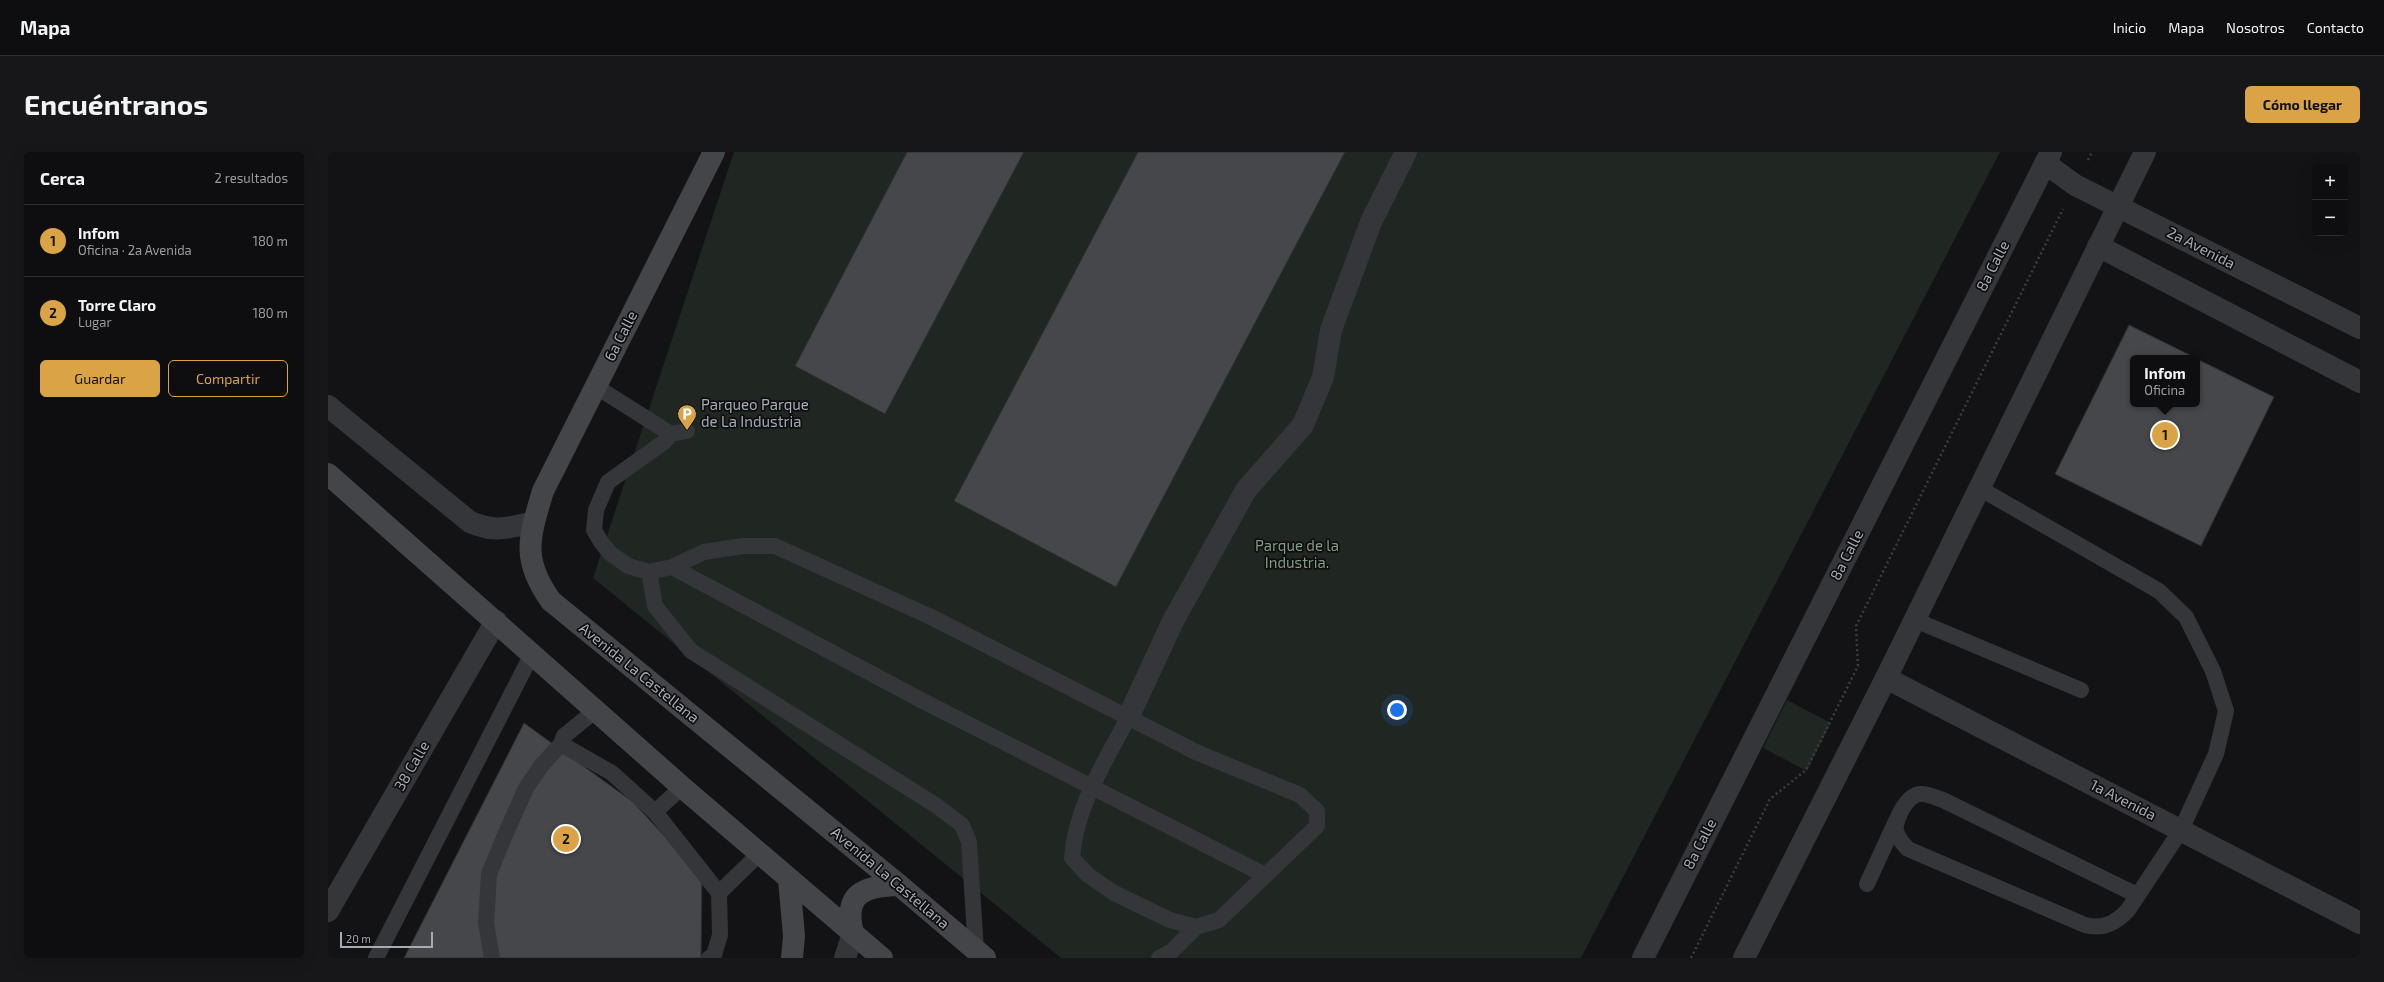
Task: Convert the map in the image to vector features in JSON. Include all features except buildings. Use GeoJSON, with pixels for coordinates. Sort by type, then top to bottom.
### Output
{"type":"FeatureCollection","features":[{"type":"Feature","properties":{"kind":"main road","name":"6a Calle"},"geometry":{"type":"LineString","coordinates":[[534,522],[543,491],[714,152]]}},
{"type":"Feature","properties":{"kind":"main road"},"geometry":{"type":"LineString","coordinates":[[328,474],[682,787],[882,958]]}},
{"type":"Feature","properties":{"kind":"main road","name":"Avenida La Castellana"},"geometry":{"type":"LineString","coordinates":[[534,522],[529,550],[530,561],[542,590],[551,601],[900,885],[981,954]]}},
{"type":"Feature","properties":{"kind":"main road"},"geometry":{"type":"LineString","coordinates":[[789,879],[794,936],[792,958]]}},
{"type":"Feature","properties":{"kind":"main road"},"geometry":{"type":"LineString","coordinates":[[853,933],[849,916],[854,899],[863,890],[876,886],[900,885]]}},
{"type":"Feature","properties":{"kind":"street"},"geometry":{"type":"LineString","coordinates":[[1128,718],[1173,621],[1246,490],[1302,425],[1323,377],[1331,330],[1370,222],[1406,152]]}},
{"type":"Feature","properties":{"kind":"street"},"geometry":{"type":"LineString","coordinates":[[1744,958],[1915,620],[2145,152]]}},
{"type":"Feature","properties":{"kind":"street","name":"2a Avenida"},"geometry":{"type":"LineString","coordinates":[[2048,158],[2075,185],[2360,328]]}},
{"type":"Feature","properties":{"kind":"street","name":"8a Calle"},"geometry":{"type":"LineString","coordinates":[[1642,958],[2048,158]]}},
{"type":"Feature","properties":{"kind":"street"},"geometry":{"type":"LineString","coordinates":[[2098,246],[2360,382]]}},
{"type":"Feature","properties":{"kind":"street"},"geometry":{"type":"LineString","coordinates":[[328,406],[470,522],[485,528],[500,530],[534,522]]}},
{"type":"Feature","properties":{"kind":"street","name":"38 Calle"},"geometry":{"type":"LineString","coordinates":[[328,911],[496,621]]}},
{"type":"Feature","properties":{"kind":"street","name":"1a Avenida"},"geometry":{"type":"LineString","coordinates":[[1886,678],[2360,923]]}},
{"type":"Feature","properties":{"kind":"street"},"geometry":{"type":"LineString","coordinates":[[845,958],[853,933]]}},
{"type":"Feature","properties":{"kind":"lane"},"geometry":{"type":"LineString","coordinates":[[595,386],[672,434]]}},
{"type":"Feature","properties":{"kind":"lane"},"geometry":{"type":"LineString","coordinates":[[687,431],[672,434],[664,442],[608,482],[596,510],[594,530],[610,553],[628,566],[649,572],[672,567],[704,552],[743,546],[775,546],[931,617],[1198,753],[1300,795],[1317,811],[1317,826],[1219,920],[1196,927],[1172,951],[1159,958]]}},
{"type":"Feature","properties":{"kind":"lane"},"geometry":{"type":"LineString","coordinates":[[1896,821],[1896,832],[1908,849],[2093,928],[2118,921],[2137,896],[2181,830],[2216,754],[2226,711],[2213,671],[2186,617],[2158,591],[1979,488]]}},
{"type":"Feature","properties":{"kind":"lane"},"geometry":{"type":"LineString","coordinates":[[672,567],[919,699],[1266,875]]}},
{"type":"Feature","properties":{"kind":"lane"},"geometry":{"type":"LineString","coordinates":[[649,572],[655,606],[690,651],[937,806],[962,825],[969,842],[981,954]]}},
{"type":"Feature","properties":{"kind":"lane"},"geometry":{"type":"LineString","coordinates":[[1915,620],[2080,690]]}},
{"type":"Feature","properties":{"kind":"lane"},"geometry":{"type":"LineString","coordinates":[[376,958],[532,654]]}},
{"type":"Feature","properties":{"kind":"lane"},"geometry":{"type":"LineString","coordinates":[[492,958],[486,923],[489,874],[526,788],[541,766],[561,744],[564,736],[596,710]]}},
{"type":"Feature","properties":{"kind":"lane"},"geometry":{"type":"LineString","coordinates":[[1128,718],[1092,788],[1074,834],[1072,858],[1088,875],[1114,893],[1170,920],[1196,927]]}},
{"type":"Feature","properties":{"kind":"lane"},"geometry":{"type":"LineString","coordinates":[[561,744],[612,773],[655,812],[719,893],[720,935],[714,955],[709,958]]}},
{"type":"Feature","properties":{"kind":"lane"},"geometry":{"type":"LineString","coordinates":[[655,812],[682,787]]}},
{"type":"Feature","properties":{"kind":"lane"},"geometry":{"type":"LineString","coordinates":[[1867,884],[1896,821],[1914,796],[1922,794],[1932,797],[2137,896]]}},
{"type":"Feature","properties":{"kind":"lane"},"geometry":{"type":"LineString","coordinates":[[719,893],[760,854]]}},
{"type":"Feature","properties":{"kind":"path"},"geometry":{"type":"LineString","coordinates":[[1691,958],[1770,799],[1806,770],[1858,666],[1856,626],[2092,152]]}},
{"type":"Feature","properties":{"kind":"green space","name":"Parque de la Industria."},"geometry":{"type":"Polygon","coordinates":[[[734,152],[2000,152],[1581,958],[1061,958],[593,578],[734,152]]]}},
{"type":"Feature","properties":{"kind":"green space"},"geometry":{"type":"Polygon","coordinates":[[[1787,700],[1831,723],[1807,771],[1763,748],[1787,700]]]}},
{"type":"Feature","properties":{"kind":"place","name":"Parqueo Parque de La Industria"},"geometry":{"type":"Point","coordinates":[687,431]}},
{"type":"Feature","properties":{"kind":"place","name":"Infom"},"geometry":{"type":"Point","coordinates":[2165,435]}},
{"type":"Feature","properties":{"kind":"place","name":"Torre Claro"},"geometry":{"type":"Point","coordinates":[566,839]}}]}
